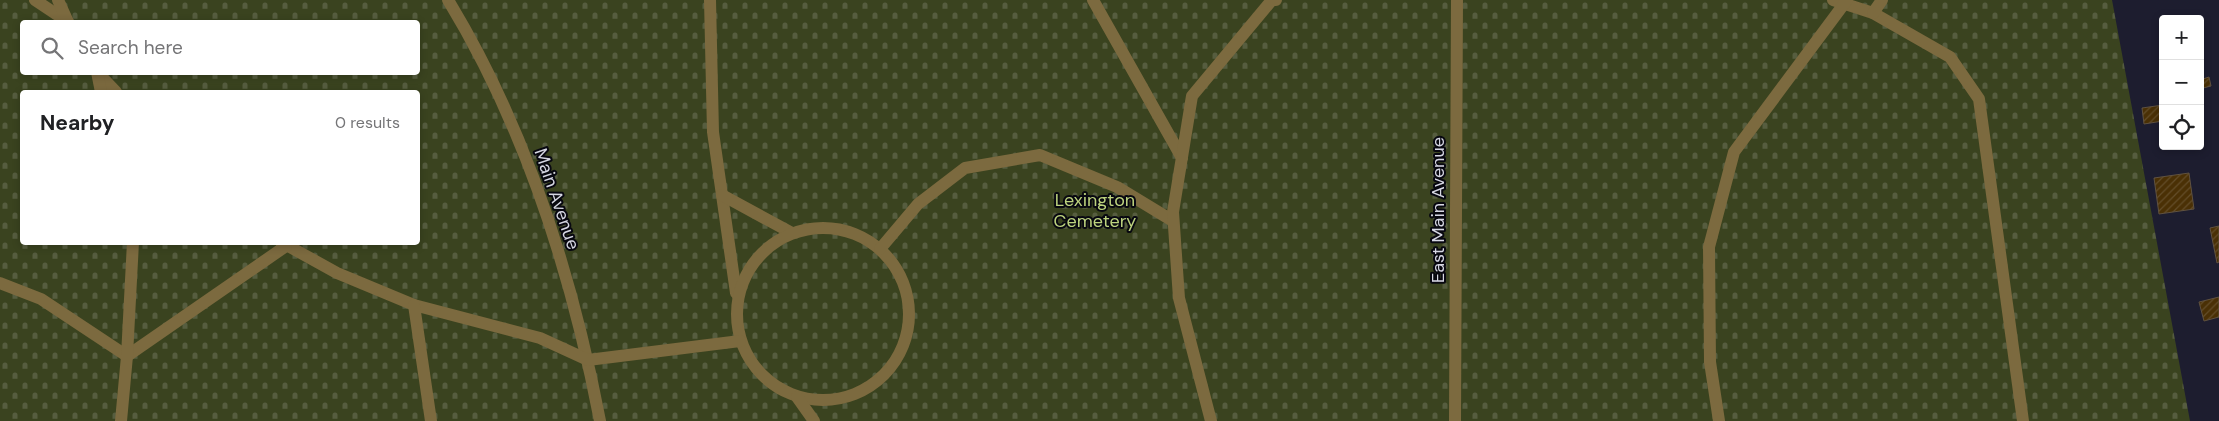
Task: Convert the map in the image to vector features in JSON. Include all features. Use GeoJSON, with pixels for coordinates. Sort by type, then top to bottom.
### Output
{"type":"FeatureCollection","features":[{"type":"Feature","properties":{"kind":"street"},"geometry":{"type":"LineString","coordinates":[[35,0],[65,20]]}},
{"type":"Feature","properties":{"kind":"street"},"geometry":{"type":"LineString","coordinates":[[58,0],[67,20]]}},
{"type":"Feature","properties":{"kind":"street","name":"Main Avenue"},"geometry":{"type":"LineString","coordinates":[[448,0],[471,37],[532,171],[575,308],[600,421]]}},
{"type":"Feature","properties":{"kind":"street"},"geometry":{"type":"LineString","coordinates":[[710,0],[713,132],[737,298],[736,319],[740,341],[748,359],[761,376],[778,389],[796,397],[822,401],[849,398],[872,386],[891,368],[904,345],[910,320],[907,293],[897,269],[880,249],[860,236],[838,229],[815,228],[792,233],[773,243],[756,258],[744,277],[737,298]]}},
{"type":"Feature","properties":{"kind":"street"},"geometry":{"type":"LineString","coordinates":[[1093,0],[1182,158]]}},
{"type":"Feature","properties":{"kind":"street"},"geometry":{"type":"LineString","coordinates":[[1211,421],[1179,298],[1173,212],[1192,96],[1273,0]]}},
{"type":"Feature","properties":{"kind":"street","name":"East Main Avenue"},"geometry":{"type":"LineString","coordinates":[[1455,421],[1457,0]]}},
{"type":"Feature","properties":{"kind":"street"},"geometry":{"type":"LineString","coordinates":[[1833,0],[1847,2],[1873,13],[1950,57],[1979,99],[2023,421]]}},
{"type":"Feature","properties":{"kind":"street"},"geometry":{"type":"LineString","coordinates":[[1873,13],[1882,0]]}},
{"type":"Feature","properties":{"kind":"street"},"geometry":{"type":"LineString","coordinates":[[1719,421],[1710,362],[1709,247],[1734,152],[1847,2]]}},
{"type":"Feature","properties":{"kind":"street"},"geometry":{"type":"LineString","coordinates":[[98,75],[101,90]]}},
{"type":"Feature","properties":{"kind":"street"},"geometry":{"type":"LineString","coordinates":[[100,75],[114,90]]}},
{"type":"Feature","properties":{"kind":"street"},"geometry":{"type":"LineString","coordinates":[[880,249],[918,204],[965,168],[1040,155],[1117,187],[1173,221]]}},
{"type":"Feature","properties":{"kind":"street"},"geometry":{"type":"LineString","coordinates":[[722,195],[792,233]]}},
{"type":"Feature","properties":{"kind":"street"},"geometry":{"type":"LineString","coordinates":[[120,421],[127,356],[132,245]]}},
{"type":"Feature","properties":{"kind":"street"},"geometry":{"type":"LineString","coordinates":[[127,356],[283,245]]}},
{"type":"Feature","properties":{"kind":"street"},"geometry":{"type":"LineString","coordinates":[[286,245],[337,273],[414,305],[540,338],[588,360],[740,341]]}},
{"type":"Feature","properties":{"kind":"street"},"geometry":{"type":"LineString","coordinates":[[0,283],[41,299],[127,356]]}},
{"type":"Feature","properties":{"kind":"street"},"geometry":{"type":"LineString","coordinates":[[414,305],[431,421]]}},
{"type":"Feature","properties":{"kind":"street"},"geometry":{"type":"LineString","coordinates":[[796,397],[814,421]]}},
{"type":"Feature","properties":{"kind":"green space","name":"Lexington Cemetery"},"geometry":{"type":"Polygon","coordinates":[[[0,0],[2112,0],[2190,421],[0,421],[0,0]]]}},
{"type":"Feature","properties":{"kind":"building"},"geometry":{"type":"Polygon","coordinates":[[[2209,77],[2211,86],[2204,88],[2204,79],[2209,77]]]}},
{"type":"Feature","properties":{"kind":"building"},"geometry":{"type":"Polygon","coordinates":[[[2159,106],[2159,122],[2144,124],[2142,108],[2159,106]]]}},
{"type":"Feature","properties":{"kind":"building"},"geometry":{"type":"Polygon","coordinates":[[[2189,173],[2194,209],[2159,214],[2154,178],[2189,173]]]}},
{"type":"Feature","properties":{"kind":"building"},"geometry":{"type":"Polygon","coordinates":[[[2219,226],[2219,262],[2217,263],[2210,228],[2219,226]]]}},
{"type":"Feature","properties":{"kind":"building"},"geometry":{"type":"Polygon","coordinates":[[[2219,297],[2219,317],[2204,321],[2199,302],[2219,297]]]}}]}
